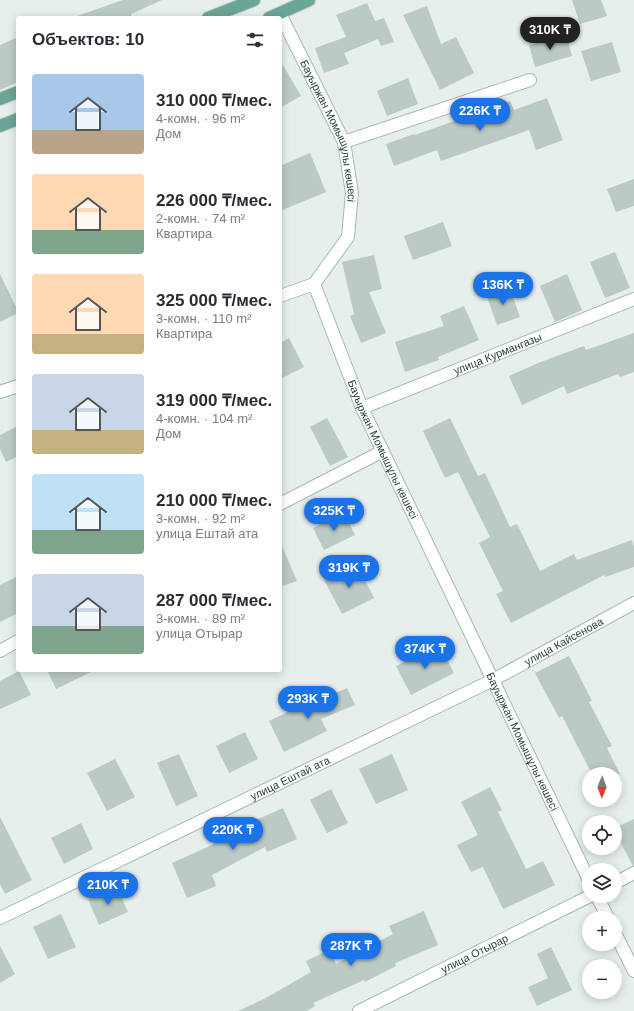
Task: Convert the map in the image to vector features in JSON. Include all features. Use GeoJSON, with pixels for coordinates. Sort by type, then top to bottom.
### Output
{"type":"FeatureCollection","features":[{"type":"Feature","properties":{"kind":"main road"},"geometry":{"type":"LineString","coordinates":[[213,16],[254,0]]}},
{"type":"Feature","properties":{"kind":"main road"},"geometry":{"type":"LineString","coordinates":[[274,16],[309,0]]}},
{"type":"Feature","properties":{"kind":"main road"},"geometry":{"type":"LineString","coordinates":[[0,99],[16,93]]}},
{"type":"Feature","properties":{"kind":"main road"},"geometry":{"type":"LineString","coordinates":[[0,126],[16,120]]}},
{"type":"Feature","properties":{"kind":"street","name":"Бауыржан Момышұлы көшесі"},"geometry":{"type":"LineString","coordinates":[[282,30],[344,142],[352,193],[348,237],[314,284],[362,408],[582,865]]}},
{"type":"Feature","properties":{"kind":"street"},"geometry":{"type":"LineString","coordinates":[[344,142],[530,80]]}},
{"type":"Feature","properties":{"kind":"street"},"geometry":{"type":"LineString","coordinates":[[282,295],[314,284]]}},
{"type":"Feature","properties":{"kind":"street","name":"улица Курмангазы"},"geometry":{"type":"LineString","coordinates":[[362,408],[634,299]]}},
{"type":"Feature","properties":{"kind":"street"},"geometry":{"type":"LineString","coordinates":[[0,392],[16,387]]}},
{"type":"Feature","properties":{"kind":"street"},"geometry":{"type":"LineString","coordinates":[[282,503],[383,451]]}},
{"type":"Feature","properties":{"kind":"street","name":"улица Кайсенова"},"geometry":{"type":"LineString","coordinates":[[493,680],[634,603]]}},
{"type":"Feature","properties":{"kind":"street"},"geometry":{"type":"LineString","coordinates":[[0,651],[16,642]]}},
{"type":"Feature","properties":{"kind":"street","name":"улица Ештай ата"},"geometry":{"type":"LineString","coordinates":[[0,918],[493,680]]}},
{"type":"Feature","properties":{"kind":"street"},"geometry":{"type":"LineString","coordinates":[[622,880],[634,874]]}},
{"type":"Feature","properties":{"kind":"street","name":"улица Отырар"},"geometry":{"type":"LineString","coordinates":[[358,1011],[582,900]]}},
{"type":"Feature","properties":{"kind":"street"},"geometry":{"type":"LineString","coordinates":[[622,947],[634,971]]}},
{"type":"Feature","properties":{"kind":"building"},"geometry":{"type":"Polygon","coordinates":[[[123,0],[162,0],[131,14],[132,16],[77,16],[123,0]]]}},
{"type":"Feature","properties":{"kind":"building"},"geometry":{"type":"Polygon","coordinates":[[[572,0],[601,0],[607,16],[580,24],[572,0]]]}},
{"type":"Feature","properties":{"kind":"building"},"geometry":{"type":"Polygon","coordinates":[[[367,3],[375,21],[384,18],[394,42],[381,46],[378,39],[344,53],[349,64],[324,73],[315,48],[346,37],[336,15],[367,3]]]}},
{"type":"Feature","properties":{"kind":"building"},"geometry":{"type":"Polygon","coordinates":[[[427,6],[441,44],[456,37],[474,73],[440,90],[403,15],[427,6]]]}},
{"type":"Feature","properties":{"kind":"building"},"geometry":{"type":"Polygon","coordinates":[[[566,35],[572,56],[535,67],[529,45],[566,35]]]}},
{"type":"Feature","properties":{"kind":"building"},"geometry":{"type":"Polygon","coordinates":[[[16,38],[16,83],[0,90],[0,45],[16,38]]]}},
{"type":"Feature","properties":{"kind":"building"},"geometry":{"type":"Polygon","coordinates":[[[612,42],[621,72],[591,81],[581,51],[612,42]]]}},
{"type":"Feature","properties":{"kind":"building"},"geometry":{"type":"Polygon","coordinates":[[[282,63],[301,96],[282,107],[282,63]]]}},
{"type":"Feature","properties":{"kind":"building"},"geometry":{"type":"Polygon","coordinates":[[[408,78],[418,104],[387,116],[377,91],[408,78]]]}},
{"type":"Feature","properties":{"kind":"building"},"geometry":{"type":"Polygon","coordinates":[[[547,98],[563,140],[536,150],[529,130],[441,161],[437,150],[394,166],[386,144],[510,101],[514,110],[547,98]]]}},
{"type":"Feature","properties":{"kind":"building"},"geometry":{"type":"Polygon","coordinates":[[[310,153],[326,192],[282,210],[282,165],[310,153]]]}},
{"type":"Feature","properties":{"kind":"building"},"geometry":{"type":"Polygon","coordinates":[[[634,179],[634,206],[616,212],[607,189],[634,179]]]}},
{"type":"Feature","properties":{"kind":"building"},"geometry":{"type":"Polygon","coordinates":[[[443,222],[452,246],[413,260],[404,236],[443,222]]]}},
{"type":"Feature","properties":{"kind":"building"},"geometry":{"type":"Polygon","coordinates":[[[615,252],[630,288],[605,298],[590,262],[615,252]]]}},
{"type":"Feature","properties":{"kind":"building"},"geometry":{"type":"Polygon","coordinates":[[[374,255],[382,289],[369,292],[386,333],[361,343],[350,316],[354,314],[342,262],[374,255]]]}},
{"type":"Feature","properties":{"kind":"building"},"geometry":{"type":"Polygon","coordinates":[[[0,274],[16,307],[16,314],[0,322],[0,274]]]}},
{"type":"Feature","properties":{"kind":"building"},"geometry":{"type":"Polygon","coordinates":[[[567,274],[582,310],[555,322],[540,286],[567,274]]]}},
{"type":"Feature","properties":{"kind":"building"},"geometry":{"type":"Polygon","coordinates":[[[509,286],[520,317],[497,325],[486,294],[509,286]]]}},
{"type":"Feature","properties":{"kind":"building"},"geometry":{"type":"Polygon","coordinates":[[[464,306],[479,340],[438,357],[439,360],[405,372],[395,342],[444,326],[440,316],[464,306]]]}},
{"type":"Feature","properties":{"kind":"building"},"geometry":{"type":"Polygon","coordinates":[[[634,333],[634,372],[620,377],[618,374],[567,394],[564,386],[522,405],[509,376],[538,363],[584,346],[586,350],[634,333]]]}},
{"type":"Feature","properties":{"kind":"building"},"geometry":{"type":"Polygon","coordinates":[[[289,338],[304,367],[282,378],[282,342],[289,338]]]}},
{"type":"Feature","properties":{"kind":"building"},"geometry":{"type":"Polygon","coordinates":[[[327,418],[348,457],[330,466],[310,427],[327,418]]]}},
{"type":"Feature","properties":{"kind":"building"},"geometry":{"type":"Polygon","coordinates":[[[450,418],[478,476],[485,473],[510,527],[517,524],[540,571],[574,554],[577,560],[632,540],[634,547],[634,567],[605,577],[604,575],[511,623],[496,594],[503,591],[479,543],[490,537],[458,472],[445,478],[423,431],[450,418]]]}},
{"type":"Feature","properties":{"kind":"building"},"geometry":{"type":"Polygon","coordinates":[[[16,427],[16,457],[6,462],[0,449],[0,435],[16,427]]]}},
{"type":"Feature","properties":{"kind":"building"},"geometry":{"type":"Polygon","coordinates":[[[344,513],[355,535],[324,550],[313,528],[344,513]]]}},
{"type":"Feature","properties":{"kind":"building"},"geometry":{"type":"Polygon","coordinates":[[[282,546],[297,581],[282,586],[282,546]]]}},
{"type":"Feature","properties":{"kind":"building"},"geometry":{"type":"Polygon","coordinates":[[[357,564],[374,598],[342,614],[324,580],[357,564]]]}},
{"type":"Feature","properties":{"kind":"building"},"geometry":{"type":"Polygon","coordinates":[[[16,577],[16,614],[0,622],[0,585],[16,577]]]}},
{"type":"Feature","properties":{"kind":"building"},"geometry":{"type":"Polygon","coordinates":[[[439,644],[454,673],[411,695],[396,666],[439,644]]]}},
{"type":"Feature","properties":{"kind":"building"},"geometry":{"type":"Polygon","coordinates":[[[569,656],[592,701],[589,702],[612,746],[607,748],[616,767],[588,767],[562,716],[559,718],[535,673],[569,656]]]}},
{"type":"Feature","properties":{"kind":"building"},"geometry":{"type":"Polygon","coordinates":[[[20,672],[31,695],[0,709],[0,681],[20,672]]]}},
{"type":"Feature","properties":{"kind":"building"},"geometry":{"type":"Polygon","coordinates":[[[48,672],[91,672],[56,689],[48,672]]]}},
{"type":"Feature","properties":{"kind":"building"},"geometry":{"type":"Polygon","coordinates":[[[347,688],[355,705],[321,719],[327,731],[284,752],[269,721],[312,700],[313,703],[347,688]]]}},
{"type":"Feature","properties":{"kind":"building"},"geometry":{"type":"Polygon","coordinates":[[[245,732],[258,759],[229,773],[216,746],[245,732]]]}},
{"type":"Feature","properties":{"kind":"building"},"geometry":{"type":"Polygon","coordinates":[[[179,754],[198,796],[176,806],[157,763],[179,754]]]}},
{"type":"Feature","properties":{"kind":"building"},"geometry":{"type":"Polygon","coordinates":[[[392,754],[408,790],[376,804],[359,769],[392,754]]]}},
{"type":"Feature","properties":{"kind":"building"},"geometry":{"type":"Polygon","coordinates":[[[115,759],[135,797],[107,811],[87,773],[115,759]]]}},
{"type":"Feature","properties":{"kind":"building"},"geometry":{"type":"Polygon","coordinates":[[[490,787],[502,810],[498,812],[526,869],[543,861],[555,885],[503,909],[483,867],[471,872],[457,845],[478,835],[461,802],[490,787]]]}},
{"type":"Feature","properties":{"kind":"building"},"geometry":{"type":"Polygon","coordinates":[[[331,789],[348,823],[327,833],[310,800],[331,789]]]}},
{"type":"Feature","properties":{"kind":"building"},"geometry":{"type":"Polygon","coordinates":[[[283,808],[297,839],[267,852],[265,847],[212,875],[216,886],[187,898],[172,863],[214,844],[212,840],[241,825],[242,826],[283,808]]]}},
{"type":"Feature","properties":{"kind":"building"},"geometry":{"type":"Polygon","coordinates":[[[0,817],[32,880],[5,894],[0,884],[0,817]]]}},
{"type":"Feature","properties":{"kind":"building"},"geometry":{"type":"Polygon","coordinates":[[[634,819],[634,866],[622,845],[622,825],[634,819]]]}},
{"type":"Feature","properties":{"kind":"building"},"geometry":{"type":"Polygon","coordinates":[[[81,823],[93,849],[64,864],[51,838],[81,823]]]}},
{"type":"Feature","properties":{"kind":"building"},"geometry":{"type":"Polygon","coordinates":[[[117,887],[128,912],[99,925],[88,899],[117,887]]]}},
{"type":"Feature","properties":{"kind":"building"},"geometry":{"type":"Polygon","coordinates":[[[424,911],[438,945],[395,963],[396,966],[365,982],[364,980],[313,1003],[315,1006],[307,1011],[238,1011],[264,999],[311,972],[306,961],[329,950],[336,964],[393,934],[389,926],[424,911]]]}},
{"type":"Feature","properties":{"kind":"building"},"geometry":{"type":"Polygon","coordinates":[[[61,914],[76,947],[48,959],[33,927],[61,914]]]}},
{"type":"Feature","properties":{"kind":"building"},"geometry":{"type":"Polygon","coordinates":[[[0,946],[15,974],[0,983],[0,946]]]}},
{"type":"Feature","properties":{"kind":"building"},"geometry":{"type":"Polygon","coordinates":[[[551,947],[572,990],[537,1006],[528,987],[548,978],[537,954],[551,947]]]}}]}
